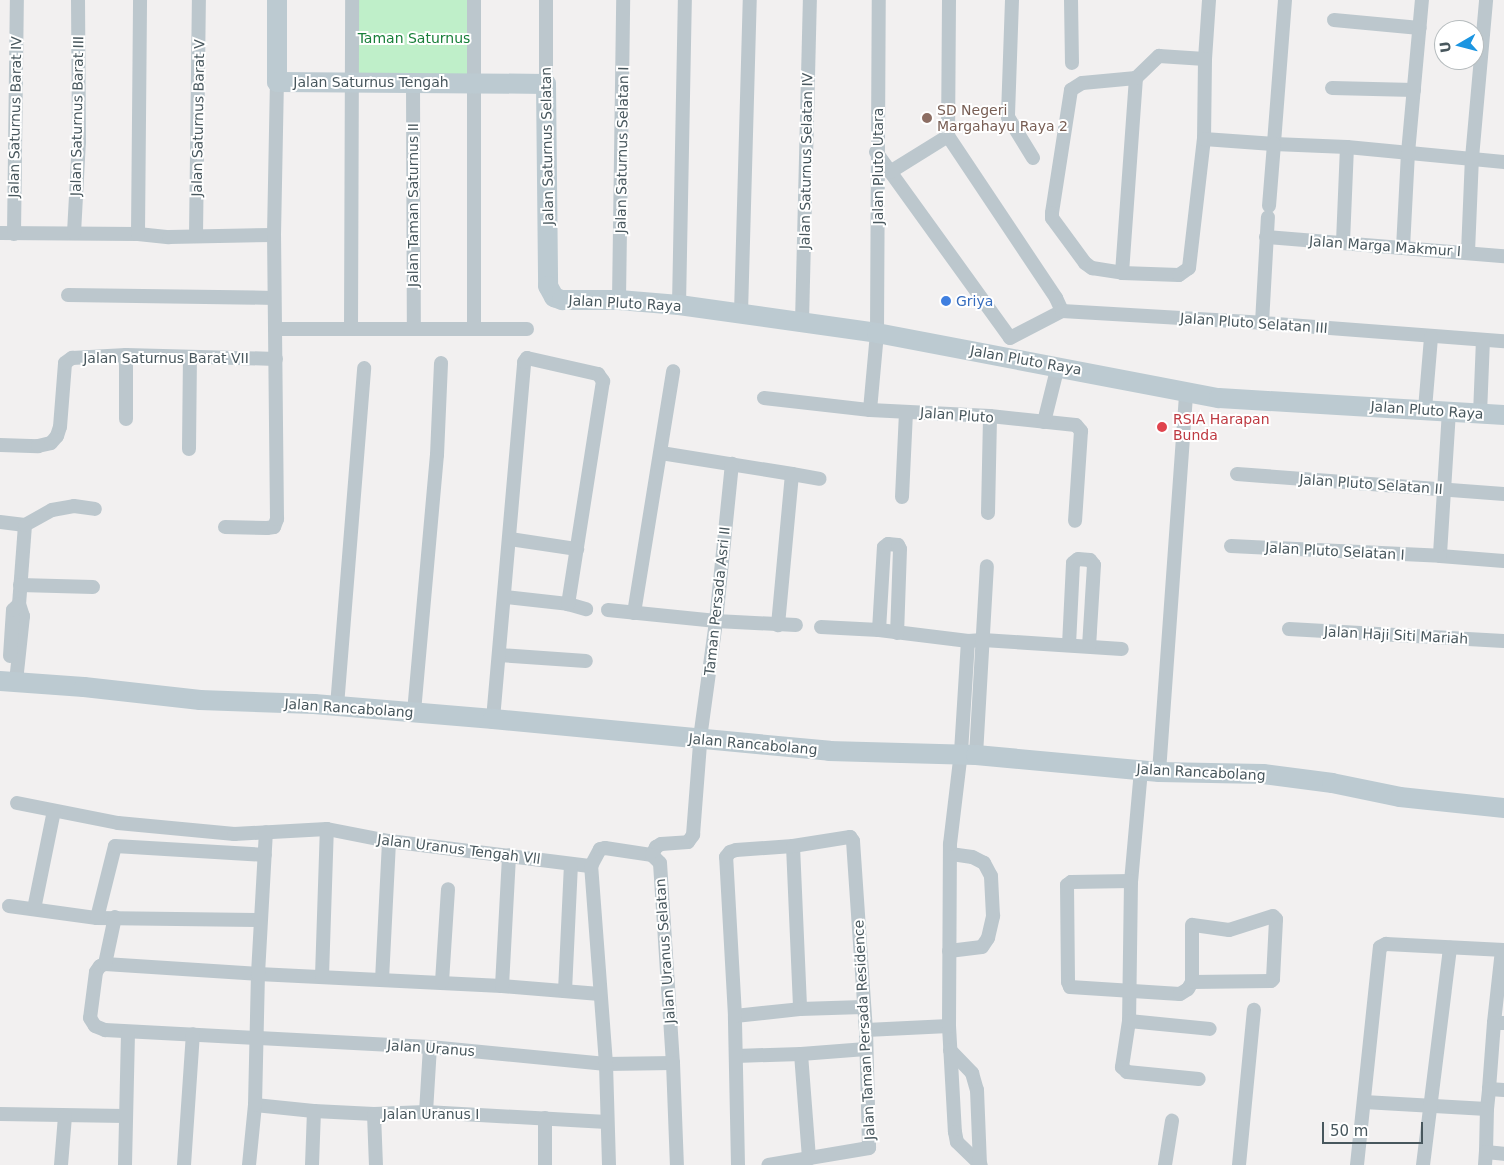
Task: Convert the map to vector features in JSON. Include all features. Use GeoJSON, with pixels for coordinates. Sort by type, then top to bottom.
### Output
{"type":"FeatureCollection","features":[{"type":"Feature","properties":{"kind":"street","name":"Jalan Saturnus Barat IV"},"geometry":{"type":"LineString","coordinates":[[7,234],[17,0]]}},
{"type":"Feature","properties":{"kind":"street","name":"Jalan Saturnus Barat III"},"geometry":{"type":"LineString","coordinates":[[74,233],[79,142],[78,0]]}},
{"type":"Feature","properties":{"kind":"street"},"geometry":{"type":"LineString","coordinates":[[138,234],[140,0]]}},
{"type":"Feature","properties":{"kind":"street","name":"Jalan Saturnus Barat V"},"geometry":{"type":"LineString","coordinates":[[196,236],[199,0]]}},
{"type":"Feature","properties":{"kind":"street","name":"Jalan Saturnus Tengah"},"geometry":{"type":"LineString","coordinates":[[277,0],[278,82],[546,84]]}},
{"type":"Feature","properties":{"kind":"street"},"geometry":{"type":"LineString","coordinates":[[351,329],[352,0]]}},
{"type":"Feature","properties":{"kind":"street"},"geometry":{"type":"LineString","coordinates":[[474,0],[474,328]]}},
{"type":"Feature","properties":{"kind":"street","name":"Jalan Saturnus Selatan"},"geometry":{"type":"LineString","coordinates":[[546,0],[548,286],[551,292]]}},
{"type":"Feature","properties":{"kind":"street","name":"Jalan Saturnus Selatan I"},"geometry":{"type":"LineString","coordinates":[[619,300],[623,0]]}},
{"type":"Feature","properties":{"kind":"street"},"geometry":{"type":"LineString","coordinates":[[679,305],[685,0]]}},
{"type":"Feature","properties":{"kind":"street"},"geometry":{"type":"LineString","coordinates":[[741,313],[750,0]]}},
{"type":"Feature","properties":{"kind":"street","name":"Jalan Saturnus Selatan IV"},"geometry":{"type":"LineString","coordinates":[[802,322],[810,0]]}},
{"type":"Feature","properties":{"kind":"street","name":"Jalan Pluto Utara"},"geometry":{"type":"LineString","coordinates":[[877,333],[876,152],[879,0]]}},
{"type":"Feature","properties":{"kind":"street"},"geometry":{"type":"LineString","coordinates":[[876,152],[1008,342],[1062,311],[1056,298],[948,136],[949,0]]}},
{"type":"Feature","properties":{"kind":"street"},"geometry":{"type":"LineString","coordinates":[[1012,0],[1008,117],[1033,158]]}},
{"type":"Feature","properties":{"kind":"street"},"geometry":{"type":"LineString","coordinates":[[1071,0],[1072,62]]}},
{"type":"Feature","properties":{"kind":"street"},"geometry":{"type":"LineString","coordinates":[[1204,59],[1159,56],[1136,78],[1082,82],[1071,90],[1052,218],[1085,263],[1092,268],[1122,273],[1179,275],[1190,268],[1204,139],[1204,59],[1209,0]]}},
{"type":"Feature","properties":{"kind":"street"},"geometry":{"type":"LineString","coordinates":[[1262,323],[1266,237],[1285,0]]}},
{"type":"Feature","properties":{"kind":"street"},"geometry":{"type":"LineString","coordinates":[[1403,248],[1408,153],[1422,0]]}},
{"type":"Feature","properties":{"kind":"street"},"geometry":{"type":"LineString","coordinates":[[1468,252],[1472,158],[1486,0]]}},
{"type":"Feature","properties":{"kind":"street"},"geometry":{"type":"LineString","coordinates":[[1334,20],[1420,28]]}},
{"type":"Feature","properties":{"kind":"street"},"geometry":{"type":"LineString","coordinates":[[1122,273],[1136,78]]}},
{"type":"Feature","properties":{"kind":"street"},"geometry":{"type":"LineString","coordinates":[[225,527],[274,527],[277,519],[274,236],[278,82]]}},
{"type":"Feature","properties":{"kind":"street","name":"Jalan Taman Saturnus II"},"geometry":{"type":"LineString","coordinates":[[413,82],[414,328]]}},
{"type":"Feature","properties":{"kind":"street"},"geometry":{"type":"LineString","coordinates":[[1332,88],[1414,90]]}},
{"type":"Feature","properties":{"kind":"street"},"geometry":{"type":"LineString","coordinates":[[890,172],[948,136]]}},
{"type":"Feature","properties":{"kind":"street"},"geometry":{"type":"LineString","coordinates":[[1204,139],[1347,147],[1504,162]]}},
{"type":"Feature","properties":{"kind":"street"},"geometry":{"type":"LineString","coordinates":[[1343,242],[1347,147]]}},
{"type":"Feature","properties":{"kind":"street"},"geometry":{"type":"LineString","coordinates":[[7,234],[138,234],[169,237],[274,236]]}},
{"type":"Feature","properties":{"kind":"street","name":"Jalan Marga Makmur I"},"geometry":{"type":"LineString","coordinates":[[1266,237],[1504,256]]}},
{"type":"Feature","properties":{"kind":"street","name":"Jalan Pluto Raya"},"geometry":{"type":"LineString","coordinates":[[551,292],[554,297],[562,300],[619,300],[679,305],[877,333],[1008,342],[1058,366],[1218,398],[1504,415]]}},
{"type":"Feature","properties":{"kind":"street"},"geometry":{"type":"LineString","coordinates":[[68,295],[274,298]]}},
{"type":"Feature","properties":{"kind":"street","name":"Jalan Pluto Selatan III"},"geometry":{"type":"LineString","coordinates":[[1062,311],[1262,323],[1504,341]]}},
{"type":"Feature","properties":{"kind":"street"},"geometry":{"type":"LineString","coordinates":[[275,329],[474,328],[528,330]]}},
{"type":"Feature","properties":{"kind":"street"},"geometry":{"type":"LineString","coordinates":[[870,410],[877,333]]}},
{"type":"Feature","properties":{"kind":"street"},"geometry":{"type":"LineString","coordinates":[[1425,410],[1431,337]]}},
{"type":"Feature","properties":{"kind":"street"},"geometry":{"type":"LineString","coordinates":[[1480,414],[1483,340]]}},
{"type":"Feature","properties":{"kind":"street"},"geometry":{"type":"LineString","coordinates":[[126,355],[126,419]]}},
{"type":"Feature","properties":{"kind":"street","name":"Jalan Saturnus Barat VII"},"geometry":{"type":"LineString","coordinates":[[0,445],[38,446],[51,443],[57,436],[60,427],[65,363],[68,359],[126,355],[276,358]]}},
{"type":"Feature","properties":{"kind":"street"},"geometry":{"type":"LineString","coordinates":[[189,449],[190,357]]}},
{"type":"Feature","properties":{"kind":"street"},"geometry":{"type":"LineString","coordinates":[[493,719],[524,362],[528,358],[598,374],[603,381],[568,604]]}},
{"type":"Feature","properties":{"kind":"street"},"geometry":{"type":"LineString","coordinates":[[414,712],[437,456],[442,363]]}},
{"type":"Feature","properties":{"kind":"street"},"geometry":{"type":"LineString","coordinates":[[1044,422],[1058,366]]}},
{"type":"Feature","properties":{"kind":"street"},"geometry":{"type":"LineString","coordinates":[[337,706],[364,368]]}},
{"type":"Feature","properties":{"kind":"street"},"geometry":{"type":"LineString","coordinates":[[634,613],[673,371]]}},
{"type":"Feature","properties":{"kind":"street"},"geometry":{"type":"LineString","coordinates":[[1186,392],[1131,882],[1130,992],[1122,1062],[1125,1072],[1199,1079]]}},
{"type":"Feature","properties":{"kind":"street","name":"Jalan Pluto"},"geometry":{"type":"LineString","coordinates":[[764,398],[870,410],[990,416],[1076,425],[1081,431],[1075,521]]}},
{"type":"Feature","properties":{"kind":"street"},"geometry":{"type":"LineString","coordinates":[[1440,556],[1449,411]]}},
{"type":"Feature","properties":{"kind":"street"},"geometry":{"type":"LineString","coordinates":[[902,497],[906,412]]}},
{"type":"Feature","properties":{"kind":"street"},"geometry":{"type":"LineString","coordinates":[[988,513],[990,416]]}},
{"type":"Feature","properties":{"kind":"street"},"geometry":{"type":"LineString","coordinates":[[660,453],[820,479]]}},
{"type":"Feature","properties":{"kind":"street","name":"Taman Persada Asri II"},"geometry":{"type":"LineString","coordinates":[[652,856],[656,847],[661,844],[691,840],[700,739],[716,621],[732,464]]}},
{"type":"Feature","properties":{"kind":"street"},"geometry":{"type":"LineString","coordinates":[[778,625],[792,474]]}},
{"type":"Feature","properties":{"kind":"street","name":"Jalan Pluto Selatan II"},"geometry":{"type":"LineString","coordinates":[[1237,474],[1504,494]]}},
{"type":"Feature","properties":{"kind":"street"},"geometry":{"type":"LineString","coordinates":[[0,522],[24,525],[52,510],[74,506],[95,509]]}},
{"type":"Feature","properties":{"kind":"street"},"geometry":{"type":"LineString","coordinates":[[8,681],[23,616],[19,604],[24,525]]}},
{"type":"Feature","properties":{"kind":"street"},"geometry":{"type":"LineString","coordinates":[[510,539],[577,549]]}},
{"type":"Feature","properties":{"kind":"street"},"geometry":{"type":"LineString","coordinates":[[880,630],[884,550],[888,544],[898,545],[900,549],[897,633]]}},
{"type":"Feature","properties":{"kind":"street","name":"Jalan Pluto Selatan I"},"geometry":{"type":"LineString","coordinates":[[1231,546],[1504,561]]}},
{"type":"Feature","properties":{"kind":"street"},"geometry":{"type":"LineString","coordinates":[[1070,645],[1073,563],[1078,559],[1090,560],[1094,565],[1089,646]]}},
{"type":"Feature","properties":{"kind":"street"},"geometry":{"type":"LineString","coordinates":[[980,1165],[958,1142],[955,1132],[949,1026],[950,849],[952,827],[968,755],[984,640],[987,566]]}},
{"type":"Feature","properties":{"kind":"street"},"geometry":{"type":"LineString","coordinates":[[20,585],[92,587]]}},
{"type":"Feature","properties":{"kind":"street"},"geometry":{"type":"LineString","coordinates":[[505,597],[568,604],[586,609]]}},
{"type":"Feature","properties":{"kind":"street"},"geometry":{"type":"LineString","coordinates":[[608,610],[716,621],[796,625]]}},
{"type":"Feature","properties":{"kind":"street"},"geometry":{"type":"LineString","coordinates":[[821,627],[880,630],[968,641],[984,640],[1122,649]]}},
{"type":"Feature","properties":{"kind":"street","name":"Jalan Haji Siti Mariah"},"geometry":{"type":"LineString","coordinates":[[1289,629],[1504,641]]}},
{"type":"Feature","properties":{"kind":"street"},"geometry":{"type":"LineString","coordinates":[[968,641],[968,755]]}},
{"type":"Feature","properties":{"kind":"street"},"geometry":{"type":"LineString","coordinates":[[499,655],[586,661]]}},
{"type":"Feature","properties":{"kind":"street","name":"Jalan Rancabolang"},"geometry":{"type":"LineString","coordinates":[[8,681],[200,700],[337,706],[414,712],[826,750],[968,755],[1263,774],[1332,782],[1400,798],[1504,808]]}},
{"type":"Feature","properties":{"kind":"street","name":"Jalan Uranus Tengah Vll"},"geometry":{"type":"LineString","coordinates":[[17,803],[118,824],[204,832],[266,832],[327,829],[389,840],[591,866]]}},
{"type":"Feature","properties":{"kind":"street"},"geometry":{"type":"LineString","coordinates":[[34,909],[54,811]]}},
{"type":"Feature","properties":{"kind":"street"},"geometry":{"type":"LineString","coordinates":[[97,918],[115,846],[118,824]]}},
{"type":"Feature","properties":{"kind":"street"},"geometry":{"type":"LineString","coordinates":[[322,976],[327,829]]}},
{"type":"Feature","properties":{"kind":"street"},"geometry":{"type":"LineString","coordinates":[[249,1165],[255,1105],[255,1037],[266,832]]}},
{"type":"Feature","properties":{"kind":"street","name":"Jalan Taman Persada Residence"},"geometry":{"type":"LineString","coordinates":[[768,1165],[870,1148],[866,1030],[853,841],[851,838],[793,846]]}},
{"type":"Feature","properties":{"kind":"street"},"geometry":{"type":"LineString","coordinates":[[382,980],[389,840]]}},
{"type":"Feature","properties":{"kind":"street"},"geometry":{"type":"LineString","coordinates":[[115,846],[265,855]]}},
{"type":"Feature","properties":{"kind":"street"},"geometry":{"type":"LineString","coordinates":[[738,1165],[736,1056],[726,857],[730,852],[793,846],[800,1009]]}},
{"type":"Feature","properties":{"kind":"street"},"geometry":{"type":"LineString","coordinates":[[609,1165],[606,1064],[591,866],[600,849],[652,856]]}},
{"type":"Feature","properties":{"kind":"street"},"geometry":{"type":"LineString","coordinates":[[950,849],[984,863],[991,876],[993,916],[988,938],[982,947],[950,951]]}},
{"type":"Feature","properties":{"kind":"street"},"geometry":{"type":"LineString","coordinates":[[502,986],[509,855]]}},
{"type":"Feature","properties":{"kind":"street","name":"Jalan Uranus Selatan"},"geometry":{"type":"LineString","coordinates":[[652,856],[658,859],[660,863],[673,1063],[677,1165]]}},
{"type":"Feature","properties":{"kind":"street"},"geometry":{"type":"LineString","coordinates":[[565,991],[571,864]]}},
{"type":"Feature","properties":{"kind":"street"},"geometry":{"type":"LineString","coordinates":[[1131,882],[1071,882],[1067,889],[1068,982],[1070,987],[1180,994],[1188,989],[1192,982],[1192,925],[1230,930],[1271,915],[1276,919],[1272,980],[1256,982],[1192,982]]}},
{"type":"Feature","properties":{"kind":"street"},"geometry":{"type":"LineString","coordinates":[[442,982],[448,889]]}},
{"type":"Feature","properties":{"kind":"street"},"geometry":{"type":"LineString","coordinates":[[9,906],[97,918],[260,920]]}},
{"type":"Feature","properties":{"kind":"street"},"geometry":{"type":"LineString","coordinates":[[115,918],[105,964],[258,974],[442,982],[600,994]]}},
{"type":"Feature","properties":{"kind":"street"},"geometry":{"type":"LineString","coordinates":[[1356,1165],[1380,947],[1386,944],[1503,950],[1499,1023],[1487,1109],[1486,1159],[1504,1154]]}},
{"type":"Feature","properties":{"kind":"street"},"geometry":{"type":"LineString","coordinates":[[1423,1165],[1450,948]]}},
{"type":"Feature","properties":{"kind":"street","name":"Jalan Uranus"},"geometry":{"type":"LineString","coordinates":[[105,964],[97,970],[90,1018],[95,1026],[105,1030],[128,1033],[193,1034],[430,1047],[606,1064]]}},
{"type":"Feature","properties":{"kind":"street"},"geometry":{"type":"LineString","coordinates":[[734,1016],[800,1009],[863,1007]]}},
{"type":"Feature","properties":{"kind":"street"},"geometry":{"type":"LineString","coordinates":[[1240,1165],[1254,1010]]}},
{"type":"Feature","properties":{"kind":"street"},"geometry":{"type":"LineString","coordinates":[[1128,1022],[1210,1028]]}},
{"type":"Feature","properties":{"kind":"street"},"geometry":{"type":"LineString","coordinates":[[866,1030],[949,1026]]}},
{"type":"Feature","properties":{"kind":"street"},"geometry":{"type":"LineString","coordinates":[[125,1165],[128,1033]]}},
{"type":"Feature","properties":{"kind":"street"},"geometry":{"type":"LineString","coordinates":[[184,1165],[193,1034]]}},
{"type":"Feature","properties":{"kind":"street"},"geometry":{"type":"LineString","coordinates":[[426,1112],[430,1047]]}},
{"type":"Feature","properties":{"kind":"street"},"geometry":{"type":"LineString","coordinates":[[736,1056],[866,1049]]}},
{"type":"Feature","properties":{"kind":"street"},"geometry":{"type":"LineString","coordinates":[[950,1050],[972,1073],[977,1090],[980,1165]]}},
{"type":"Feature","properties":{"kind":"street"},"geometry":{"type":"LineString","coordinates":[[801,1054],[809,1159]]}},
{"type":"Feature","properties":{"kind":"street"},"geometry":{"type":"LineString","coordinates":[[606,1064],[673,1063]]}},
{"type":"Feature","properties":{"kind":"street"},"geometry":{"type":"LineString","coordinates":[[1489,1089],[1504,1090]]}},
{"type":"Feature","properties":{"kind":"street"},"geometry":{"type":"LineString","coordinates":[[1364,1102],[1487,1109]]}},
{"type":"Feature","properties":{"kind":"street","name":"Jalan Uranus I"},"geometry":{"type":"LineString","coordinates":[[255,1105],[314,1111],[374,1114],[426,1112],[607,1122]]}},
{"type":"Feature","properties":{"kind":"street"},"geometry":{"type":"LineString","coordinates":[[312,1165],[314,1111]]}},
{"type":"Feature","properties":{"kind":"street"},"geometry":{"type":"LineString","coordinates":[[0,1114],[125,1116]]}},
{"type":"Feature","properties":{"kind":"street"},"geometry":{"type":"LineString","coordinates":[[374,1114],[376,1165]]}},
{"type":"Feature","properties":{"kind":"street"},"geometry":{"type":"LineString","coordinates":[[60,1165],[65,1116]]}},
{"type":"Feature","properties":{"kind":"street"},"geometry":{"type":"LineString","coordinates":[[544,1118],[545,1165]]}},
{"type":"Feature","properties":{"kind":"street"},"geometry":{"type":"LineString","coordinates":[[1165,1165],[1172,1121]]}},
{"type":"Feature","properties":{"kind":"green space","name":"Taman Saturnus"},"geometry":{"type":"Polygon","coordinates":[[[358,0],[470,0],[470,76],[358,76],[358,0]]]}},
{"type":"Feature","properties":{"kind":"place","name":"SD Negeri Margahayu Raya 2"},"geometry":{"type":"Point","coordinates":[927,118]}},
{"type":"Feature","properties":{"kind":"place","name":"Griya"},"geometry":{"type":"Point","coordinates":[946,301]}},
{"type":"Feature","properties":{"kind":"place","name":"RSIA Harapan Bunda"},"geometry":{"type":"Point","coordinates":[1162,427]}}]}
